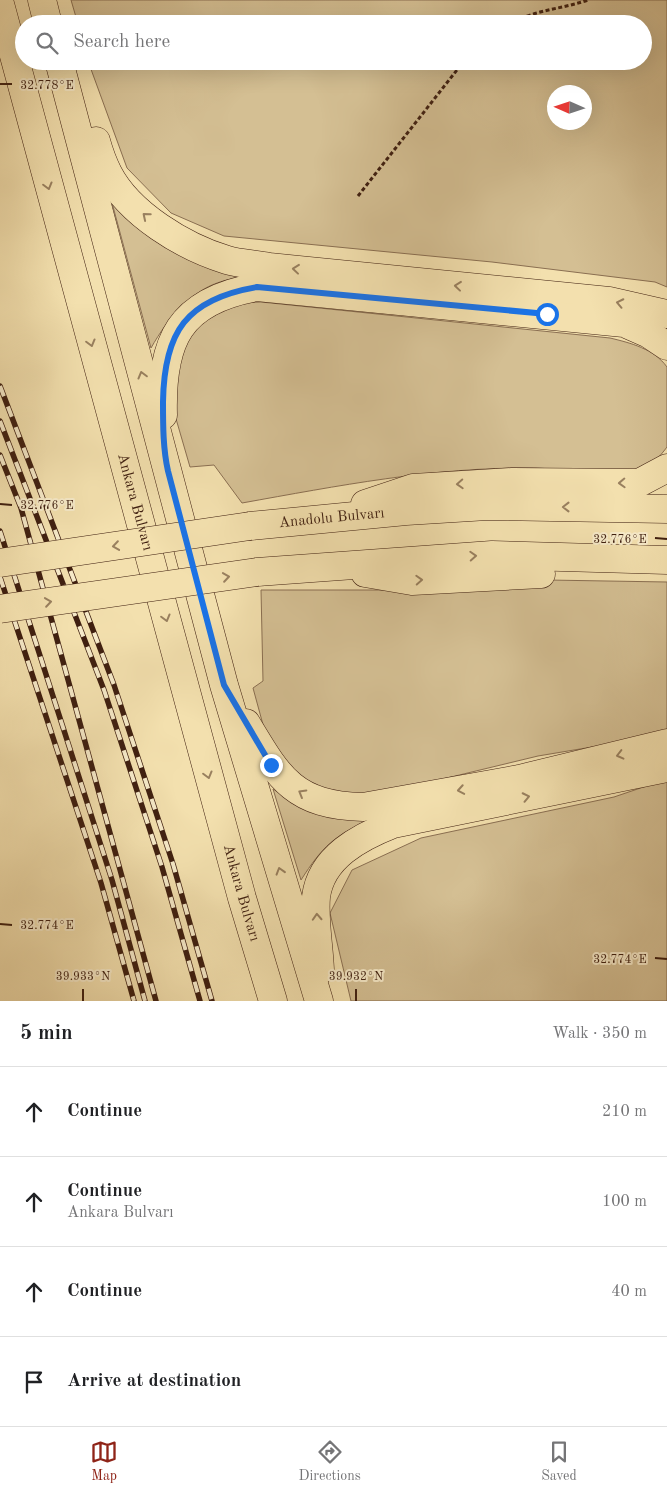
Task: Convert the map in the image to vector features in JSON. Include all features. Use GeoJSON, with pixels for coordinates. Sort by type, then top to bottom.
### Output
{"type":"FeatureCollection","features":[{"type":"Feature","properties":{"kind":"main road"},"geometry":{"type":"LineString","coordinates":[[42,0],[46,15]]}},
{"type":"Feature","properties":{"kind":"main road"},"geometry":{"type":"LineString","coordinates":[[58,0],[62,15]]}},
{"type":"Feature","properties":{"kind":"main road","name":"Ankara Bulvarı"},"geometry":{"type":"LineString","coordinates":[[0,4],[15,61]]}},
{"type":"Feature","properties":{"kind":"main road"},"geometry":{"type":"LineString","coordinates":[[0,64],[39,151]]}},
{"type":"Feature","properties":{"kind":"main road","name":"Ankara Bulvarı"},"geometry":{"type":"LineString","coordinates":[[18,70],[242,898],[273,1001]]}},
{"type":"Feature","properties":{"kind":"main road"},"geometry":{"type":"LineString","coordinates":[[61,70],[224,685],[320,1001]]}},
{"type":"Feature","properties":{"kind":"main road"},"geometry":{"type":"LineString","coordinates":[[77,70],[97,143],[108,174],[123,194],[145,215],[166,232],[191,246],[228,260],[269,267],[609,301],[667,314]]}},
{"type":"Feature","properties":{"kind":"main road"},"geometry":{"type":"LineString","coordinates":[[164,456],[163,377],[166,358],[172,340],[188,317],[202,305],[221,295],[238,290],[257,287],[624,323],[649,334],[667,346]]}},
{"type":"Feature","properties":{"kind":"main road"},"geometry":{"type":"LineString","coordinates":[[324,518],[413,488],[512,482],[639,483],[667,468]]}},
{"type":"Feature","properties":{"kind":"main road","name":"Anadolu Bulvarı"},"geometry":{"type":"LineString","coordinates":[[0,563],[250,526],[324,518],[487,506],[667,509]]}},
{"type":"Feature","properties":{"kind":"main road"},"geometry":{"type":"LineString","coordinates":[[0,609],[257,572],[319,566],[492,555],[667,560]]}},
{"type":"Feature","properties":{"kind":"main road"},"geometry":{"type":"LineString","coordinates":[[319,566],[412,581],[515,574],[667,574]]}},
{"type":"Feature","properties":{"kind":"main road"},"geometry":{"type":"LineString","coordinates":[[224,685],[271,765],[281,778],[309,798],[349,807],[363,807],[519,779],[667,743]]}},
{"type":"Feature","properties":{"kind":"main road"},"geometry":{"type":"LineString","coordinates":[[320,1001],[316,896],[325,871],[340,853],[363,836],[393,824],[667,768]]}},
{"type":"Feature","properties":{"kind":"path"},"geometry":{"type":"LineString","coordinates":[[523,15],[570,6],[588,0]]}},
{"type":"Feature","properties":{"kind":"path"},"geometry":{"type":"LineString","coordinates":[[358,196],[457,70]]}},
{"type":"Feature","properties":{"kind":"shaded area"},"geometry":{"type":"Polygon","coordinates":[[[71,0],[667,0],[667,287],[655,282],[492,262],[224,236],[171,213],[127,168],[91,70],[652,70],[652,15],[75,15],[71,0]]]}},
{"type":"Feature","properties":{"kind":"shaded area"},"geometry":{"type":"Polygon","coordinates":[[[111,199],[266,278],[232,279],[214,284],[203,290],[192,297],[173,315],[151,348],[111,199]]]}},
{"type":"Feature","properties":{"kind":"shaded area"},"geometry":{"type":"Polygon","coordinates":[[[261,302],[610,338],[634,345],[649,351],[667,367],[667,447],[660,456],[645,468],[622,473],[532,468],[459,471],[386,479],[242,503],[214,465],[190,467],[172,405],[182,346],[204,319],[238,303],[261,302]]]}},
{"type":"Feature","properties":{"kind":"shaded area"},"geometry":{"type":"Polygon","coordinates":[[[547,580],[667,582],[667,732],[646,738],[538,756],[364,798],[327,795],[303,780],[285,762],[265,732],[253,688],[263,681],[261,590],[417,590],[547,580]]]}},
{"type":"Feature","properties":{"kind":"shaded area"},"geometry":{"type":"Polygon","coordinates":[[[667,779],[667,1001],[351,1001],[330,913],[352,870],[421,838],[614,797],[667,779]]]}},
{"type":"Feature","properties":{"kind":"shaded area"},"geometry":{"type":"Polygon","coordinates":[[[273,789],[290,800],[372,820],[339,836],[323,850],[301,880],[273,789]]]}},
{"type":"Feature","properties":{"kind":"railway"},"geometry":{"type":"LineString","coordinates":[[0,386],[114,685],[173,864],[212,1001]]}},
{"type":"Feature","properties":{"kind":"railway"},"geometry":{"type":"LineString","coordinates":[[0,421],[104,690],[162,867],[200,1001]]}},
{"type":"Feature","properties":{"kind":"railway"},"geometry":{"type":"LineString","coordinates":[[0,455],[21,508],[156,1001]]}},
{"type":"Feature","properties":{"kind":"railway"},"geometry":{"type":"LineString","coordinates":[[0,531],[112,880],[145,1001]]}},
{"type":"Feature","properties":{"kind":"railway"},"geometry":{"type":"LineString","coordinates":[[0,577],[101,883],[134,1001]]}},
{"type":"Feature","properties":{"kind":"route"},"geometry":{"type":"LineString","coordinates":[[271,765],[224,685],[164,456],[163,377],[166,358],[172,340],[188,317],[202,305],[221,295],[257,287],[547,314]]}}]}
